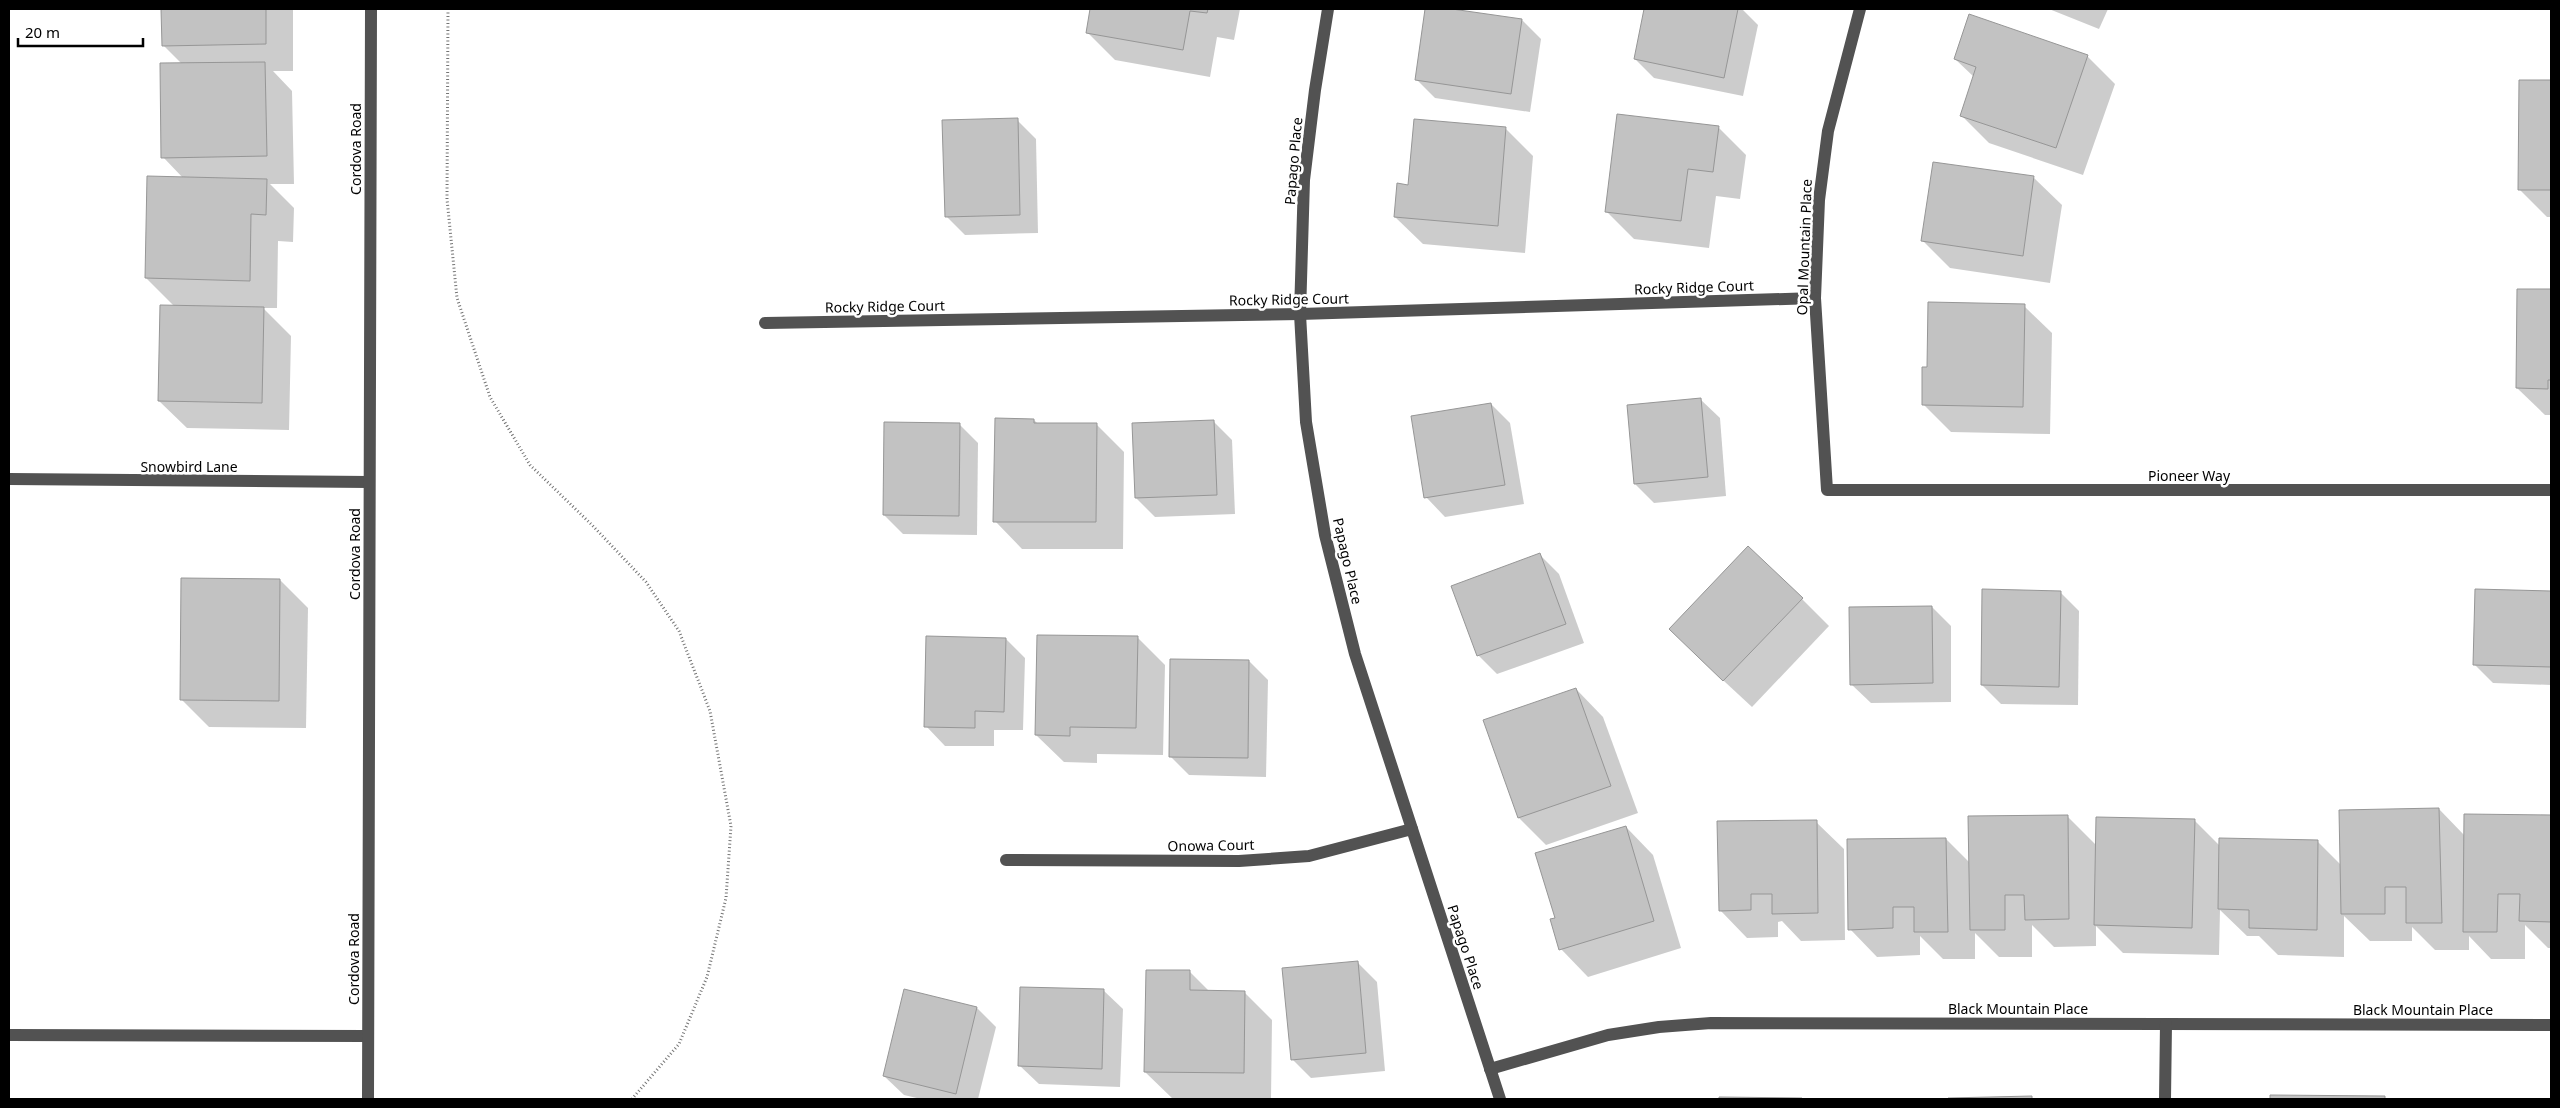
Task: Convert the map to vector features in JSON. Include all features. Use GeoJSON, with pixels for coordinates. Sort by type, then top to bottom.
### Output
{"type":"FeatureCollection","features":[{"type":"Feature","properties":{"kind":"street","name":"Cordova Road"},"geometry":{"type":"LineString","coordinates":[[368,1099],[370,9]]}},
{"type":"Feature","properties":{"kind":"street","name":"Papago Place"},"geometry":{"type":"LineString","coordinates":[[1328,9],[1314,90],[1304,180],[1300,314],[1306,422],[1325,535],[1355,654],[1500,1099]]}},
{"type":"Feature","properties":{"kind":"street","name":"Opal Mountain Place"},"geometry":{"type":"LineString","coordinates":[[1827,490],[1815,298],[1819,200],[1828,131],[1860,9]]}},
{"type":"Feature","properties":{"kind":"street","name":"Rocky Ridge Court"},"geometry":{"type":"LineString","coordinates":[[765,323],[1300,314],[1815,298]]}},
{"type":"Feature","properties":{"kind":"street","name":"Snowbird Lane"},"geometry":{"type":"LineString","coordinates":[[9,479],[369,482]]}},
{"type":"Feature","properties":{"kind":"street","name":"Pioneer Way"},"geometry":{"type":"LineString","coordinates":[[1827,490],[2551,490]]}},
{"type":"Feature","properties":{"kind":"street","name":"Onowa Court"},"geometry":{"type":"LineString","coordinates":[[1006,860],[1248,860],[1309,856],[1412,829]]}},
{"type":"Feature","properties":{"kind":"street","name":"Black Mountain Place"},"geometry":{"type":"LineString","coordinates":[[1490,1069],[1608,1035],[1659,1027],[1710,1023],[2551,1025]]}},
{"type":"Feature","properties":{"kind":"street"},"geometry":{"type":"LineString","coordinates":[[2165,1099],[2166,1024]]}},
{"type":"Feature","properties":{"kind":"street"},"geometry":{"type":"LineString","coordinates":[[9,1035],[368,1036]]}},
{"type":"Feature","properties":{"kind":"path"},"geometry":{"type":"LineString","coordinates":[[448,9],[447,199],[457,298],[490,397],[530,465],[592,525],[646,582],[679,631],[710,711],[731,826],[726,898],[707,977],[679,1044],[632,1099]]}},
{"type":"Feature","properties":{"kind":"building"},"geometry":{"type":"Polygon","coordinates":[[[161,9],[266,9],[266,44],[162,46],[161,9]]]}},
{"type":"Feature","properties":{"kind":"building"},"geometry":{"type":"Polygon","coordinates":[[[1090,9],[1208,9],[1207,13],[1190,11],[1183,50],[1086,33],[1090,9]]]}},
{"type":"Feature","properties":{"kind":"building"},"geometry":{"type":"Polygon","coordinates":[[[1425,9],[1452,9],[1522,19],[1511,94],[1415,80],[1425,9]]]}},
{"type":"Feature","properties":{"kind":"building"},"geometry":{"type":"Polygon","coordinates":[[[1644,9],[1738,9],[1724,78],[1634,59],[1644,9]]]}},
{"type":"Feature","properties":{"kind":"building"},"geometry":{"type":"Polygon","coordinates":[[[1969,14],[2088,55],[2056,148],[1960,116],[1976,67],[1954,59],[1969,14]]]}},
{"type":"Feature","properties":{"kind":"building"},"geometry":{"type":"Polygon","coordinates":[[[265,62],[267,156],[161,158],[160,63],[265,62]]]}},
{"type":"Feature","properties":{"kind":"building"},"geometry":{"type":"Polygon","coordinates":[[[2519,80],[2551,80],[2551,190],[2518,190],[2519,80]]]}},
{"type":"Feature","properties":{"kind":"building"},"geometry":{"type":"Polygon","coordinates":[[[1617,114],[1719,126],[1713,172],[1688,169],[1681,221],[1605,212],[1617,114]]]}},
{"type":"Feature","properties":{"kind":"building"},"geometry":{"type":"Polygon","coordinates":[[[1018,118],[1020,215],[945,217],[942,120],[1018,118]]]}},
{"type":"Feature","properties":{"kind":"building"},"geometry":{"type":"Polygon","coordinates":[[[1414,119],[1506,127],[1498,226],[1394,217],[1397,183],[1408,185],[1414,119]]]}},
{"type":"Feature","properties":{"kind":"building"},"geometry":{"type":"Polygon","coordinates":[[[1933,162],[2034,176],[2023,256],[1921,241],[1933,162]]]}},
{"type":"Feature","properties":{"kind":"building"},"geometry":{"type":"Polygon","coordinates":[[[147,176],[267,179],[266,215],[251,214],[250,281],[145,278],[147,176]]]}},
{"type":"Feature","properties":{"kind":"building"},"geometry":{"type":"Polygon","coordinates":[[[2517,289],[2551,289],[2551,380],[2548,380],[2548,389],[2516,388],[2517,289]]]}},
{"type":"Feature","properties":{"kind":"building"},"geometry":{"type":"Polygon","coordinates":[[[1928,302],[2025,304],[2023,407],[1922,405],[1922,367],[1927,367],[1928,302]]]}},
{"type":"Feature","properties":{"kind":"building"},"geometry":{"type":"Polygon","coordinates":[[[160,305],[264,307],[262,403],[158,401],[160,305]]]}},
{"type":"Feature","properties":{"kind":"building"},"geometry":{"type":"Polygon","coordinates":[[[1701,398],[1708,477],[1634,484],[1627,405],[1701,398]]]}},
{"type":"Feature","properties":{"kind":"building"},"geometry":{"type":"Polygon","coordinates":[[[1491,403],[1505,485],[1424,498],[1411,416],[1491,403]]]}},
{"type":"Feature","properties":{"kind":"building"},"geometry":{"type":"Polygon","coordinates":[[[995,418],[1034,419],[1034,423],[1097,423],[1096,522],[993,522],[995,418]]]}},
{"type":"Feature","properties":{"kind":"building"},"geometry":{"type":"Polygon","coordinates":[[[1214,420],[1217,495],[1135,498],[1132,423],[1214,420]]]}},
{"type":"Feature","properties":{"kind":"building"},"geometry":{"type":"Polygon","coordinates":[[[884,422],[960,423],[959,516],[883,515],[884,422]]]}},
{"type":"Feature","properties":{"kind":"building"},"geometry":{"type":"Polygon","coordinates":[[[1748,546],[1803,598],[1723,681],[1669,629],[1748,546]]]}},
{"type":"Feature","properties":{"kind":"building"},"geometry":{"type":"Polygon","coordinates":[[[1540,553],[1566,624],[1477,656],[1451,586],[1540,553]]]}},
{"type":"Feature","properties":{"kind":"building"},"geometry":{"type":"Polygon","coordinates":[[[181,578],[280,579],[279,701],[180,700],[181,578]]]}},
{"type":"Feature","properties":{"kind":"building"},"geometry":{"type":"Polygon","coordinates":[[[1982,589],[2061,591],[2059,687],[1981,685],[1982,589]]]}},
{"type":"Feature","properties":{"kind":"building"},"geometry":{"type":"Polygon","coordinates":[[[2475,589],[2551,591],[2551,667],[2473,665],[2475,589]]]}},
{"type":"Feature","properties":{"kind":"building"},"geometry":{"type":"Polygon","coordinates":[[[1932,606],[1933,683],[1850,685],[1849,607],[1932,606]]]}},
{"type":"Feature","properties":{"kind":"building"},"geometry":{"type":"Polygon","coordinates":[[[1037,635],[1138,636],[1136,728],[1070,727],[1070,736],[1035,735],[1037,635]]]}},
{"type":"Feature","properties":{"kind":"building"},"geometry":{"type":"Polygon","coordinates":[[[926,636],[1006,638],[1004,712],[975,711],[975,728],[924,727],[926,636]]]}},
{"type":"Feature","properties":{"kind":"building"},"geometry":{"type":"Polygon","coordinates":[[[1170,659],[1249,660],[1248,758],[1169,757],[1170,659]]]}},
{"type":"Feature","properties":{"kind":"building"},"geometry":{"type":"Polygon","coordinates":[[[1576,688],[1611,786],[1518,818],[1483,720],[1576,688]]]}},
{"type":"Feature","properties":{"kind":"building"},"geometry":{"type":"Polygon","coordinates":[[[2439,808],[2442,923],[2406,923],[2406,887],[2385,887],[2385,914],[2341,914],[2339,810],[2439,808]]]}},
{"type":"Feature","properties":{"kind":"building"},"geometry":{"type":"Polygon","coordinates":[[[2464,814],[2551,815],[2551,922],[2519,921],[2520,894],[2498,894],[2497,932],[2463,932],[2464,814]]]}},
{"type":"Feature","properties":{"kind":"building"},"geometry":{"type":"Polygon","coordinates":[[[2068,815],[2069,919],[2025,920],[2024,895],[2005,895],[2005,930],[1970,930],[1968,816],[2068,815]]]}},
{"type":"Feature","properties":{"kind":"building"},"geometry":{"type":"Polygon","coordinates":[[[2096,817],[2195,819],[2192,928],[2094,925],[2096,817]]]}},
{"type":"Feature","properties":{"kind":"building"},"geometry":{"type":"Polygon","coordinates":[[[1817,820],[1818,913],[1772,914],[1772,894],[1751,894],[1751,910],[1719,911],[1717,821],[1817,820]]]}},
{"type":"Feature","properties":{"kind":"building"},"geometry":{"type":"Polygon","coordinates":[[[1626,826],[1654,921],[1559,950],[1550,919],[1555,918],[1535,853],[1626,826]]]}},
{"type":"Feature","properties":{"kind":"building"},"geometry":{"type":"Polygon","coordinates":[[[1946,838],[1948,932],[1914,932],[1914,907],[1893,907],[1893,928],[1848,930],[1847,839],[1946,838]]]}},
{"type":"Feature","properties":{"kind":"building"},"geometry":{"type":"Polygon","coordinates":[[[2219,838],[2318,840],[2317,930],[2249,928],[2249,910],[2218,909],[2219,838]]]}},
{"type":"Feature","properties":{"kind":"building"},"geometry":{"type":"Polygon","coordinates":[[[1358,961],[1366,1053],[1291,1060],[1282,968],[1358,961]]]}},
{"type":"Feature","properties":{"kind":"building"},"geometry":{"type":"Polygon","coordinates":[[[1146,970],[1190,970],[1190,990],[1245,991],[1244,1073],[1144,1072],[1146,970]]]}},
{"type":"Feature","properties":{"kind":"building"},"geometry":{"type":"Polygon","coordinates":[[[1020,987],[1104,989],[1102,1069],[1018,1066],[1020,987]]]}},
{"type":"Feature","properties":{"kind":"building"},"geometry":{"type":"Polygon","coordinates":[[[904,989],[977,1007],[956,1094],[883,1076],[904,989]]]}},
{"type":"Feature","properties":{"kind":"building"},"geometry":{"type":"Polygon","coordinates":[[[2270,1095],[2385,1096],[2385,1099],[2270,1099],[2270,1095]]]}},
{"type":"Feature","properties":{"kind":"building"},"geometry":{"type":"Polygon","coordinates":[[[2032,1096],[2032,1099],[1948,1099],[1948,1098],[2032,1096]]]}},
{"type":"Feature","properties":{"kind":"building"},"geometry":{"type":"Polygon","coordinates":[[[1719,1097],[1802,1098],[1802,1099],[1719,1099],[1719,1097]]]}}]}
